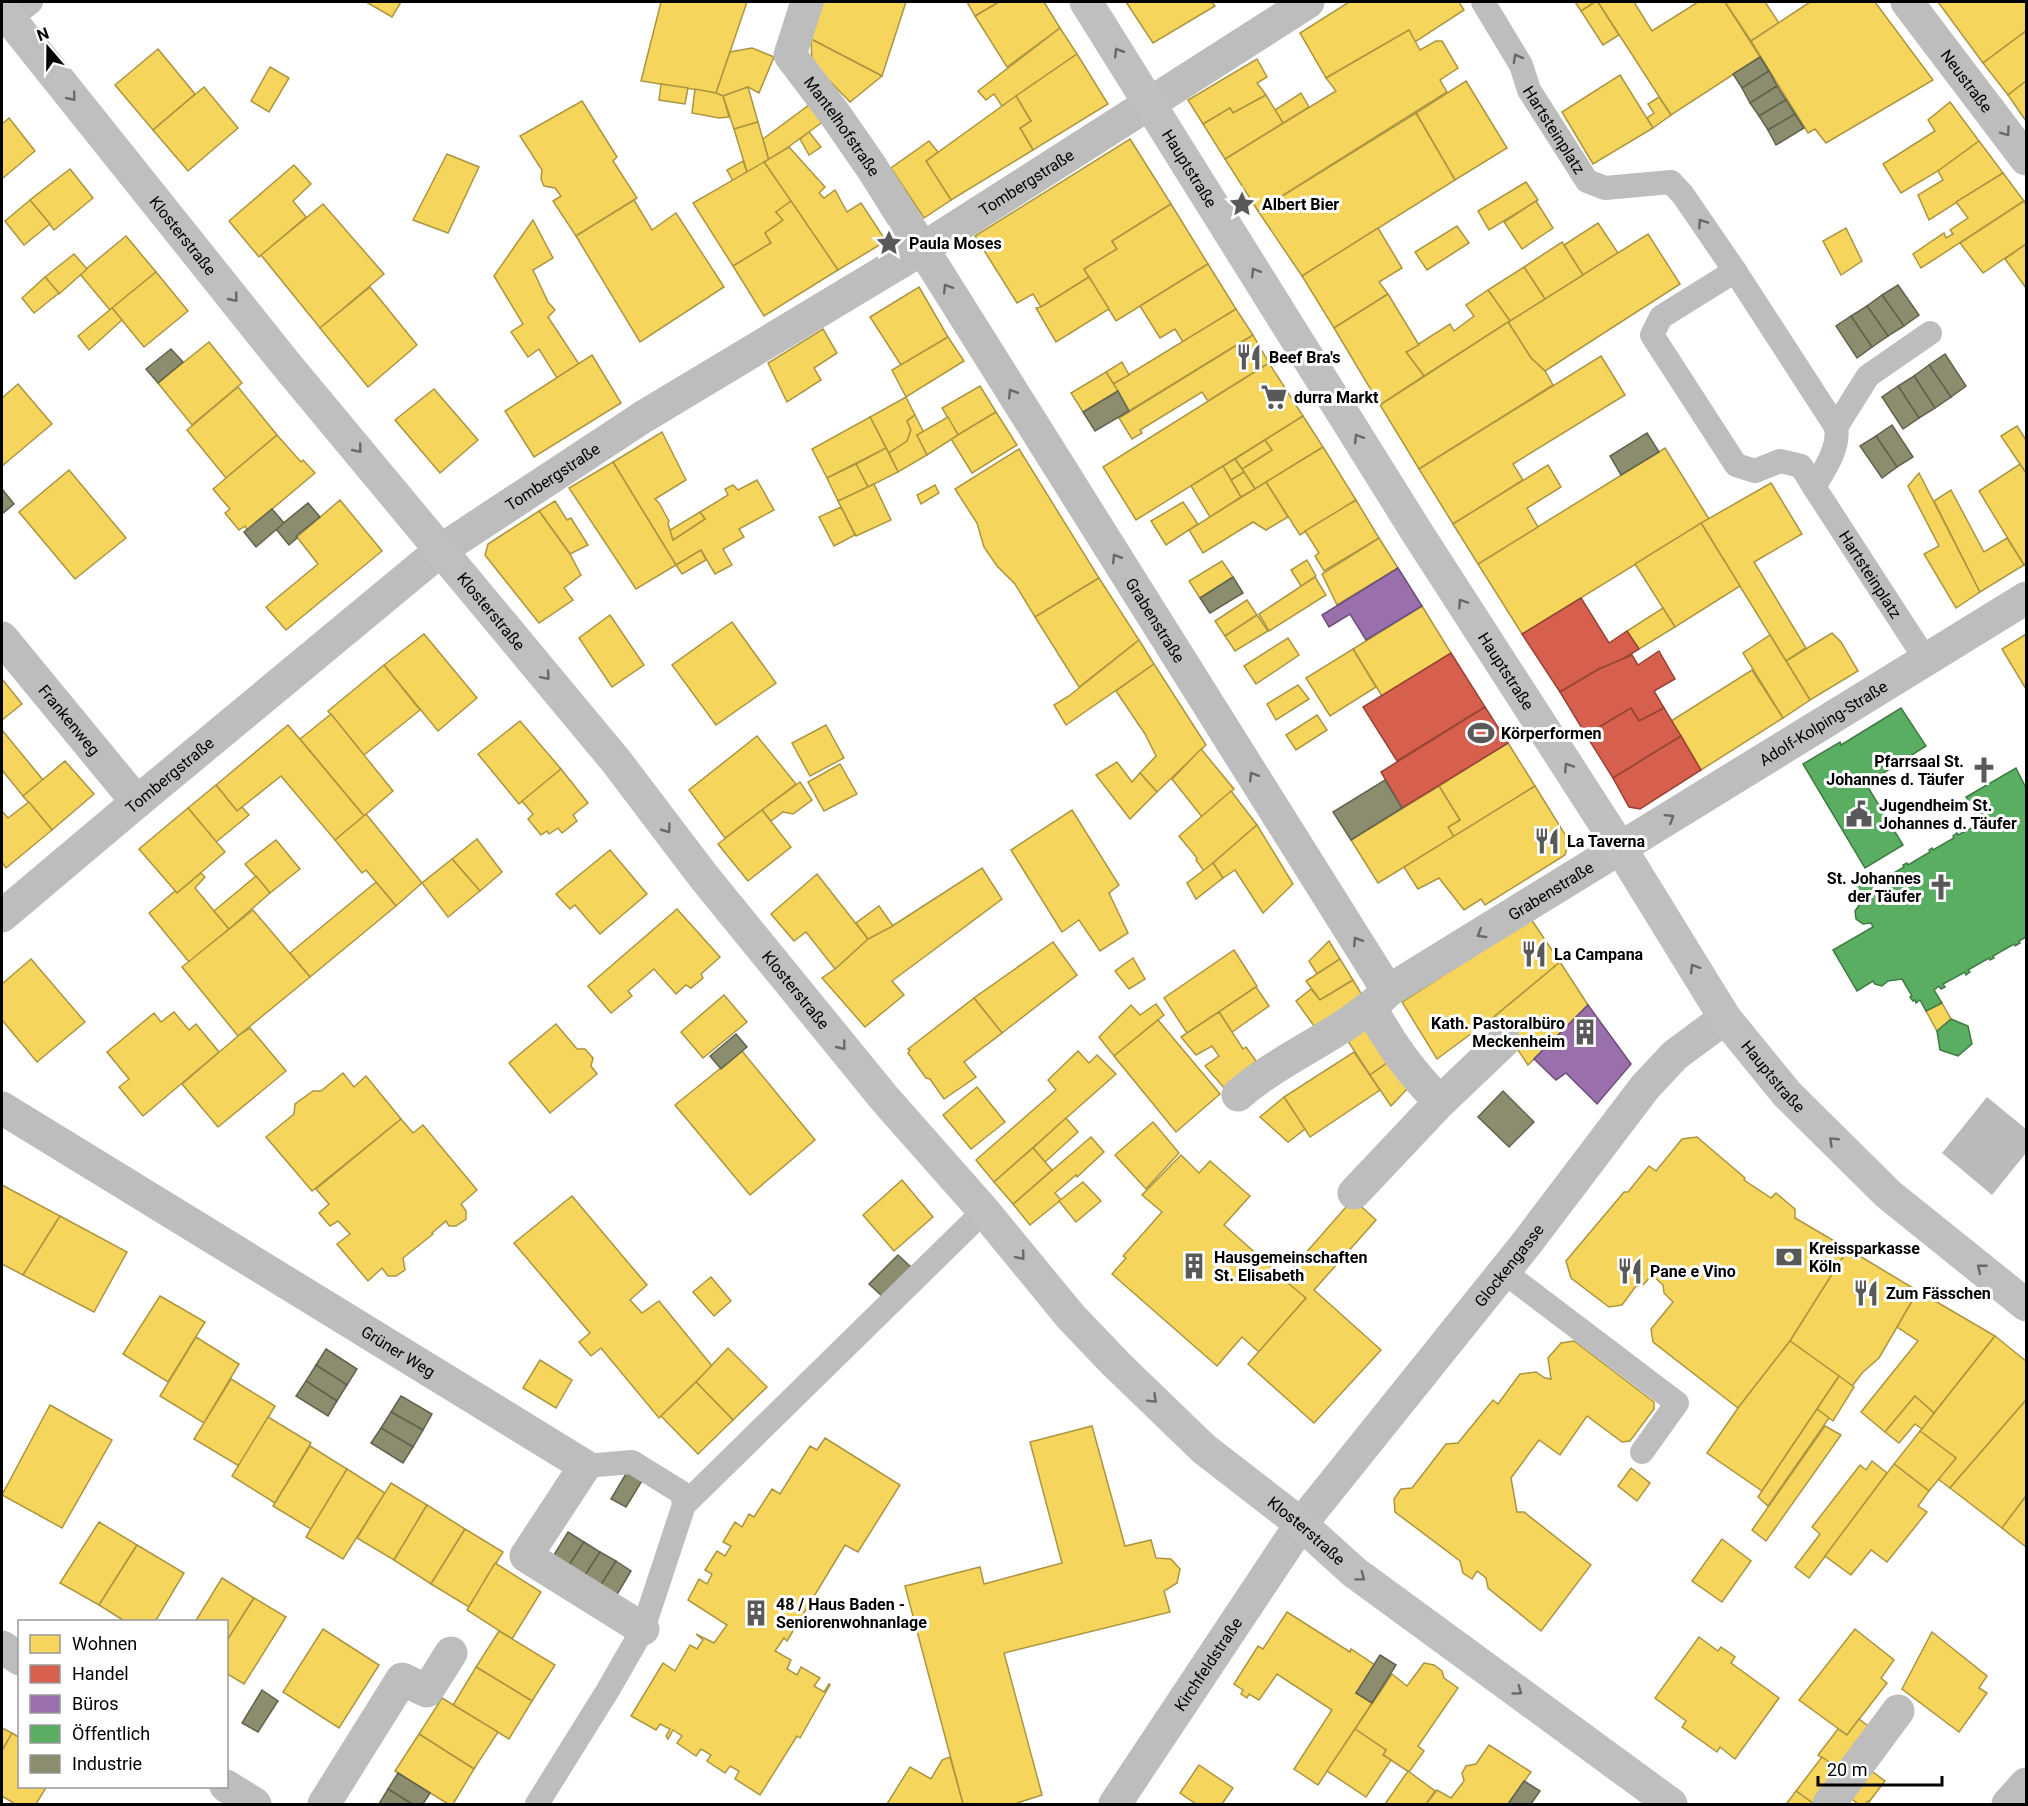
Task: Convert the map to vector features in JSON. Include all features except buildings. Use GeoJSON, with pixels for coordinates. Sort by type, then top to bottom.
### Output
{"type":"FeatureCollection","features":[{"type":"Feature","properties":{"kind":"main road","name":"Hauptstraße"},"geometry":{"type":"LineString","coordinates":[[1086,2],[1418,534],[1621,849],[1725,1018],[1787,1094],[1888,1194],[2026,1305]]}},
{"type":"Feature","properties":{"kind":"main road","name":"Klosterstraße"},"geometry":{"type":"LineString","coordinates":[[14,10],[285,363],[616,761],[704,877],[885,1099],[984,1210],[1071,1317],[1204,1449],[1301,1524],[1354,1572],[1671,1804]]}},
{"type":"Feature","properties":{"kind":"street","name":"Mantelhofstraße"},"geometry":{"type":"LineString","coordinates":[[807,2],[790,56],[847,131],[922,249]]}},
{"type":"Feature","properties":{"kind":"street","name":"Tombergstraße"},"geometry":{"type":"LineString","coordinates":[[2,916],[441,550],[643,417],[922,249],[1308,2]]}},
{"type":"Feature","properties":{"kind":"street","name":"Neustraße"},"geometry":{"type":"LineString","coordinates":[[1907,2],[2026,159]]}},
{"type":"Feature","properties":{"kind":"street","name":"Grabenstraße"},"geometry":{"type":"LineString","coordinates":[[922,249],[1380,1000],[1390,1043],[1417,1078],[1440,1101]]}},
{"type":"Feature","properties":{"kind":"street","name":"Adolf-Kolping-Straße"},"geometry":{"type":"LineString","coordinates":[[1621,849],[2026,598]]}},
{"type":"Feature","properties":{"kind":"street","name":"Frankenweg"},"geometry":{"type":"LineString","coordinates":[[2,638],[137,802]]}},
{"type":"Feature","properties":{"kind":"street","name":"Grabenstraße"},"geometry":{"type":"LineString","coordinates":[[1238,1095],[1258,1077],[1621,849]]}},
{"type":"Feature","properties":{"kind":"street","name":"Glockengasse"},"geometry":{"type":"LineString","coordinates":[[1301,1524],[1504,1272],[1645,1087],[1675,1054],[1725,1018]]}},
{"type":"Feature","properties":{"kind":"street"},"geometry":{"type":"LineString","coordinates":[[1354,1193],[1440,1101],[1504,1041]]}},
{"type":"Feature","properties":{"kind":"street","name":"Grüner Weg"},"geometry":{"type":"LineString","coordinates":[[2,1108],[585,1466]]}},
{"type":"Feature","properties":{"kind":"street"},"geometry":{"type":"LineString","coordinates":[[585,1466],[526,1556],[643,1629]]}},
{"type":"Feature","properties":{"kind":"street","name":"Kirchfeldstraße"},"geometry":{"type":"LineString","coordinates":[[1115,1804],[1301,1524]]}},
{"type":"Feature","properties":{"kind":"street"},"geometry":{"type":"LineString","coordinates":[[2,1647],[18,1658]]}},
{"type":"Feature","properties":{"kind":"street"},"geometry":{"type":"LineString","coordinates":[[324,1804],[402,1679],[427,1691],[452,1653]]}},
{"type":"Feature","properties":{"kind":"street"},"geometry":{"type":"LineString","coordinates":[[1829,1804],[1898,1711]]}},
{"type":"Feature","properties":{"kind":"street"},"geometry":{"type":"LineString","coordinates":[[2008,1804],[2026,1784]]}},
{"type":"Feature","properties":{"kind":"street"},"geometry":{"type":"LineString","coordinates":[[228,1787],[255,1804]]}},
{"type":"Feature","properties":{"kind":"lane","name":"Hartsteinplatz"},"geometry":{"type":"LineString","coordinates":[[1483,2],[1521,65],[1529,90],[1587,181],[1605,188],[1671,182],[1683,195],[1735,271],[1836,427]]}},
{"type":"Feature","properties":{"kind":"lane","name":"Hartsteinplatz"},"geometry":{"type":"LineString","coordinates":[[1735,271],[1661,317],[1652,335],[1736,465],[1755,471],[1780,460],[1801,466],[1926,660]]}},
{"type":"Feature","properties":{"kind":"lane"},"geometry":{"type":"LineString","coordinates":[[1814,487],[1831,457],[1837,433],[1836,427],[1869,376],[1930,333]]}},
{"type":"Feature","properties":{"kind":"lane"},"geometry":{"type":"LineString","coordinates":[[537,1804],[643,1629],[684,1505],[984,1210]]}},
{"type":"Feature","properties":{"kind":"lane"},"geometry":{"type":"LineString","coordinates":[[1504,1272],[1677,1403],[1642,1452]]}},
{"type":"Feature","properties":{"kind":"lane"},"geometry":{"type":"LineString","coordinates":[[585,1466],[632,1462],[682,1493],[684,1505]]}},
{"type":"Feature","properties":{"kind":"shaded area"},"geometry":{"type":"Polygon","coordinates":[[[1987,1097],[2026,1129],[2026,1153],[1992,1195],[1942,1153],[1987,1097]]]}},
{"type":"Feature","properties":{"kind":"place","name":"Albert Bier"},"geometry":{"type":"Point","coordinates":[1242,204]}},
{"type":"Feature","properties":{"kind":"place","name":"Paula Moses"},"geometry":{"type":"Point","coordinates":[889,243]}},
{"type":"Feature","properties":{"kind":"place","name":"Beef Bra's"},"geometry":{"type":"Point","coordinates":[1249,357]}},
{"type":"Feature","properties":{"kind":"place","name":"durra Markt"},"geometry":{"type":"Point","coordinates":[1274,397]}},
{"type":"Feature","properties":{"kind":"place","name":"Körperformen"},"geometry":{"type":"Point","coordinates":[1481,733]}},
{"type":"Feature","properties":{"kind":"place","name":"Pfarrsaal St. Johannes d. Täufer"},"geometry":{"type":"Point","coordinates":[1984,770]}},
{"type":"Feature","properties":{"kind":"place","name":"Jugendheim St. Johannes d. Täufer"},"geometry":{"type":"Point","coordinates":[1859,814]}},
{"type":"Feature","properties":{"kind":"place","name":"La Taverna"},"geometry":{"type":"Point","coordinates":[1547,841]}},
{"type":"Feature","properties":{"kind":"place","name":"St. Johannes der Täufer"},"geometry":{"type":"Point","coordinates":[1941,887]}},
{"type":"Feature","properties":{"kind":"place","name":"La Campana"},"geometry":{"type":"Point","coordinates":[1534,954]}},
{"type":"Feature","properties":{"kind":"place","name":"Kath. Pastoralbüro Meckenheim"},"geometry":{"type":"Point","coordinates":[1585,1032]}},
{"type":"Feature","properties":{"kind":"place","name":"Kreissparkasse Köln"},"geometry":{"type":"Point","coordinates":[1789,1257]}},
{"type":"Feature","properties":{"kind":"place","name":"Hausgemeinschaften St. Elisabeth"},"geometry":{"type":"Point","coordinates":[1194,1266]}},
{"type":"Feature","properties":{"kind":"place","name":"Pane e Vino"},"geometry":{"type":"Point","coordinates":[1630,1271]}},
{"type":"Feature","properties":{"kind":"place","name":"Zum Fässchen"},"geometry":{"type":"Point","coordinates":[1866,1293]}},
{"type":"Feature","properties":{"kind":"place","name":"48 / Haus Baden - Seniorenwohnanlage"},"geometry":{"type":"Point","coordinates":[756,1613]}}]}
